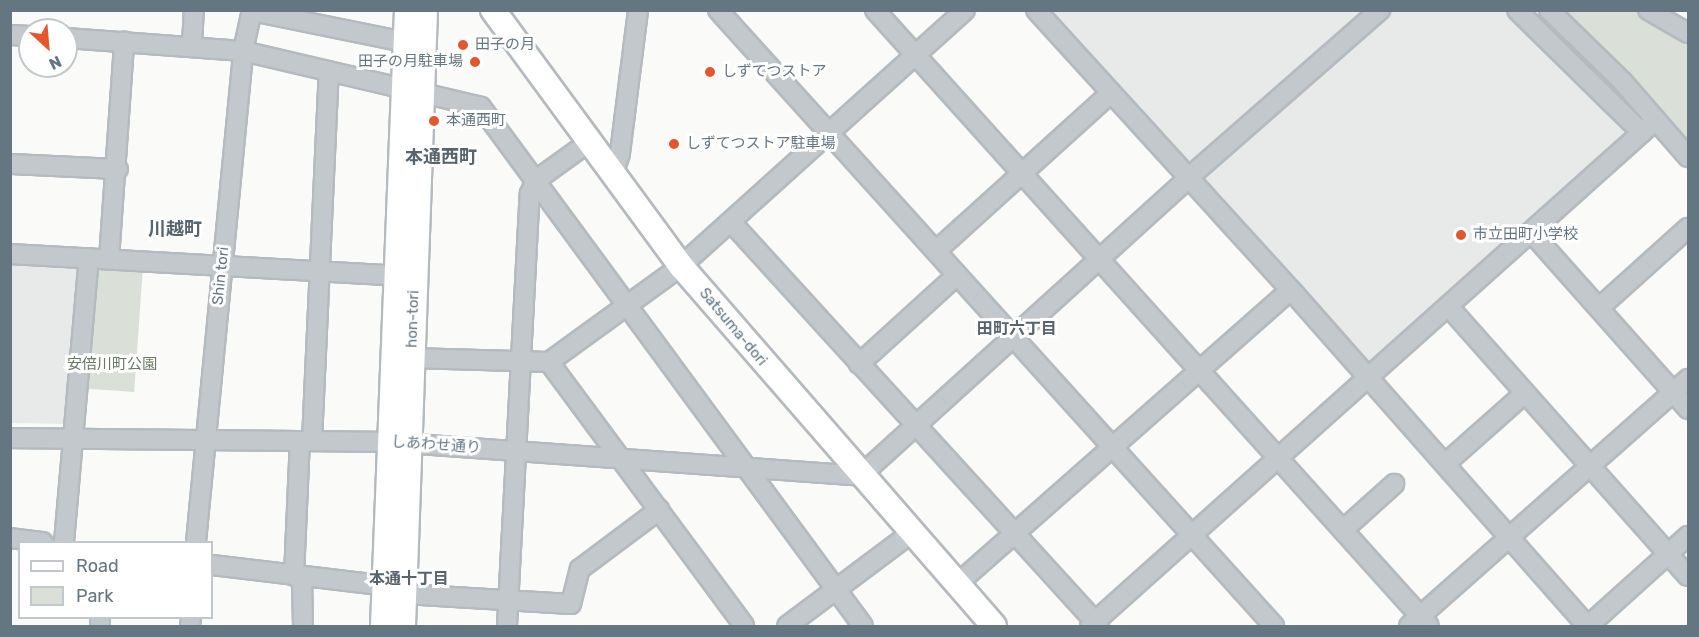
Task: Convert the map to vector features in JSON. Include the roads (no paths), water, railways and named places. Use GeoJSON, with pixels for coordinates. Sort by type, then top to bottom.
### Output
{"type":"FeatureCollection","features":[{"type":"Feature","properties":{"kind":"main road","name":"hon-tori"},"geometry":{"type":"LineString","coordinates":[[407,10],[405,42],[412,90]]}},
{"type":"Feature","properties":{"kind":"main road","name":"hon-tori"},"geometry":{"type":"LineString","coordinates":[[403,627],[398,589],[399,442],[412,90],[425,10]]}},
{"type":"Feature","properties":{"kind":"main road","name":"Satsuma-dori"},"geometry":{"type":"LineString","coordinates":[[493,10],[681,266],[910,534],[994,627]]}},
{"type":"Feature","properties":{"kind":"main road","name":"hon-tori"},"geometry":{"type":"LineString","coordinates":[[399,442],[412,358],[406,276]]}},
{"type":"Feature","properties":{"kind":"main road","name":"hon-tori"},"geometry":{"type":"LineString","coordinates":[[383,627],[398,589]]}},
{"type":"Feature","properties":{"kind":"street"},"geometry":{"type":"LineString","coordinates":[[192,45],[195,10]]}},
{"type":"Feature","properties":{"kind":"street"},"geometry":{"type":"LineString","coordinates":[[613,175],[620,153],[638,10]]}},
{"type":"Feature","properties":{"kind":"street"},"geometry":{"type":"LineString","coordinates":[[718,10],[1274,627]]}},
{"type":"Feature","properties":{"kind":"street"},"geometry":{"type":"LineString","coordinates":[[874,10],[1343,530],[1420,623],[1689,379]]}},
{"type":"Feature","properties":{"kind":"street"},"geometry":{"type":"LineString","coordinates":[[412,358],[549,362],[681,266],[965,10]]}},
{"type":"Feature","properties":{"kind":"street"},"geometry":{"type":"LineString","coordinates":[[1036,10],[1187,179],[1291,290],[1587,627],[1689,536]]}},
{"type":"Feature","properties":{"kind":"street"},"geometry":{"type":"LineString","coordinates":[[860,476],[1101,261],[1187,179],[1380,10]]}},
{"type":"Feature","properties":{"kind":"street"},"geometry":{"type":"LineString","coordinates":[[1517,10],[1642,133]]}},
{"type":"Feature","properties":{"kind":"street"},"geometry":{"type":"LineString","coordinates":[[1549,10],[1689,157]]}},
{"type":"Feature","properties":{"kind":"street"},"geometry":{"type":"LineString","coordinates":[[1648,10],[1689,33]]}},
{"type":"Feature","properties":{"kind":"street"},"geometry":{"type":"LineString","coordinates":[[252,11],[405,42]]}},
{"type":"Feature","properties":{"kind":"street","name":"Shin tori"},"geometry":{"type":"LineString","coordinates":[[196,541],[243,51],[252,11]]}},
{"type":"Feature","properties":{"kind":"street"},"geometry":{"type":"LineString","coordinates":[[78,39],[192,45],[243,51],[481,107],[863,627]]}},
{"type":"Feature","properties":{"kind":"street"},"geometry":{"type":"LineString","coordinates":[[109,259],[118,169],[124,42]]}},
{"type":"Feature","properties":{"kind":"street"},"geometry":{"type":"LineString","coordinates":[[303,627],[298,576],[320,271],[329,71]]}},
{"type":"Feature","properties":{"kind":"street"},"geometry":{"type":"LineString","coordinates":[[936,251],[1110,94]]}},
{"type":"Feature","properties":{"kind":"street"},"geometry":{"type":"LineString","coordinates":[[731,222],[1095,625],[1192,535],[1656,120]]}},
{"type":"Feature","properties":{"kind":"street"},"geometry":{"type":"LineString","coordinates":[[507,627],[530,194],[535,181],[589,142]]}},
{"type":"Feature","properties":{"kind":"street"},"geometry":{"type":"LineString","coordinates":[[10,164],[118,169]]}},
{"type":"Feature","properties":{"kind":"street"},"geometry":{"type":"LineString","coordinates":[[1599,308],[1689,228]]}},
{"type":"Feature","properties":{"kind":"street"},"geometry":{"type":"LineString","coordinates":[[1530,232],[1689,409]]}},
{"type":"Feature","properties":{"kind":"street"},"geometry":{"type":"LineString","coordinates":[[10,254],[406,276]]}},
{"type":"Feature","properties":{"kind":"street"},"geometry":{"type":"LineString","coordinates":[[64,541],[89,258]]}},
{"type":"Feature","properties":{"kind":"street"},"geometry":{"type":"LineString","coordinates":[[859,364],[957,275]]}},
{"type":"Feature","properties":{"kind":"street"},"geometry":{"type":"LineString","coordinates":[[956,585],[1012,532],[1291,290]]}},
{"type":"Feature","properties":{"kind":"street"},"geometry":{"type":"LineString","coordinates":[[1448,306],[1689,576]]}},
{"type":"Feature","properties":{"kind":"street"},"geometry":{"type":"LineString","coordinates":[[549,362],[744,627]]}},
{"type":"Feature","properties":{"kind":"street"},"geometry":{"type":"LineString","coordinates":[[1444,464],[1525,393]]}},
{"type":"Feature","properties":{"kind":"street","name":"しあわせ通り"},"geometry":{"type":"LineString","coordinates":[[10,438],[399,442],[860,476]]}},
{"type":"Feature","properties":{"kind":"street"},"geometry":{"type":"LineString","coordinates":[[1343,530],[1394,484]]}},
{"type":"Feature","properties":{"kind":"street"},"geometry":{"type":"LineString","coordinates":[[213,565],[398,589],[571,604],[580,569],[658,510]]}},
{"type":"Feature","properties":{"kind":"street"},"geometry":{"type":"LineString","coordinates":[[787,627],[910,534]]}},
{"type":"Feature","properties":{"kind":"street"},"geometry":{"type":"LineString","coordinates":[[10,538],[30,541]]}},
{"type":"Feature","properties":{"kind":"place","name":"田子の月"},"geometry":{"type":"Point","coordinates":[463,45]}},
{"type":"Feature","properties":{"kind":"place","name":"田子の月駐車場"},"geometry":{"type":"Point","coordinates":[475,62]}},
{"type":"Feature","properties":{"kind":"place","name":"しずてつストア"},"geometry":{"type":"Point","coordinates":[710,72]}},
{"type":"Feature","properties":{"kind":"place","name":"本通西町"},"geometry":{"type":"Point","coordinates":[434,121]}},
{"type":"Feature","properties":{"kind":"place","name":"しずてつストア駐車場"},"geometry":{"type":"Point","coordinates":[674,144]}},
{"type":"Feature","properties":{"kind":"place","name":"市立田町小学校"},"geometry":{"type":"Point","coordinates":[1461,235]}},
{"type":"Feature","properties":{"kind":"district","name":"本通西町"},"geometry":{"type":"Point","coordinates":[441,157]}},
{"type":"Feature","properties":{"kind":"district","name":"川越町"},"geometry":{"type":"Point","coordinates":[175,229]}},
{"type":"Feature","properties":{"kind":"district","name":"田町六丁目"},"geometry":{"type":"Point","coordinates":[1017,329]}},
{"type":"Feature","properties":{"kind":"district","name":"本通十丁目"},"geometry":{"type":"Point","coordinates":[409,579]}},
{"type":"Feature","properties":{"kind":"park label","name":"安倍川町公園"},"geometry":{"type":"Point","coordinates":[112,365]}}]}
